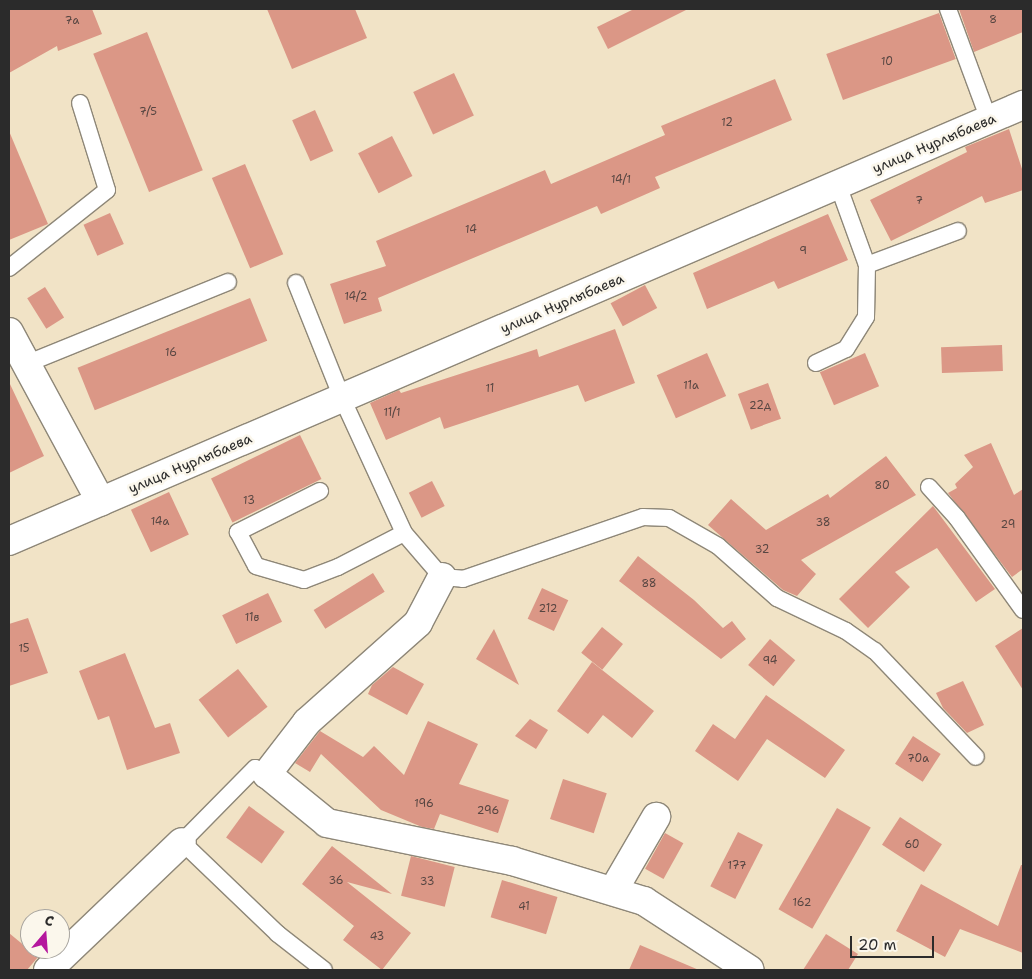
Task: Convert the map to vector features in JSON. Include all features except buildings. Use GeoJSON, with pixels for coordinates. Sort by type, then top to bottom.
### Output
{"type":"FeatureCollection","features":[{"type":"Feature","properties":{"kind":"street","name":"улица Нурлыбаева"},"geometry":{"type":"LineString","coordinates":[[9,541],[1023,105]]}},
{"type":"Feature","properties":{"kind":"street"},"geometry":{"type":"LineString","coordinates":[[9,332],[101,502]]}},
{"type":"Feature","properties":{"kind":"street"},"geometry":{"type":"LineString","coordinates":[[442,577],[418,623],[307,722],[267,774],[327,823],[512,861],[644,900],[750,970]]}},
{"type":"Feature","properties":{"kind":"street"},"geometry":{"type":"LineString","coordinates":[[613,891],[656,817]]}},
{"type":"Feature","properties":{"kind":"street"},"geometry":{"type":"LineString","coordinates":[[48,970],[182,842]]}},
{"type":"Feature","properties":{"kind":"lane"},"geometry":{"type":"LineString","coordinates":[[948,9],[989,120]]}},
{"type":"Feature","properties":{"kind":"lane"},"geometry":{"type":"LineString","coordinates":[[9,268],[106,190],[80,102]]}},
{"type":"Feature","properties":{"kind":"lane"},"geometry":{"type":"LineString","coordinates":[[816,363],[846,349],[866,317],[867,265],[838,185]]}},
{"type":"Feature","properties":{"kind":"lane"},"geometry":{"type":"LineString","coordinates":[[867,265],[958,231]]}},
{"type":"Feature","properties":{"kind":"lane"},"geometry":{"type":"LineString","coordinates":[[26,364],[228,282]]}},
{"type":"Feature","properties":{"kind":"lane"},"geometry":{"type":"LineString","coordinates":[[296,283],[342,398],[404,533],[442,577],[463,579],[643,517],[669,518],[718,546],[777,598],[846,631],[875,650],[976,757]]}},
{"type":"Feature","properties":{"kind":"lane"},"geometry":{"type":"LineString","coordinates":[[929,487],[957,518],[1023,610]]}},
{"type":"Feature","properties":{"kind":"lane"},"geometry":{"type":"LineString","coordinates":[[320,491],[238,532],[256,566],[304,580],[338,567],[404,533]]}},
{"type":"Feature","properties":{"kind":"lane"},"geometry":{"type":"LineString","coordinates":[[267,774],[256,768],[182,842],[278,934],[324,970]]}}]}
